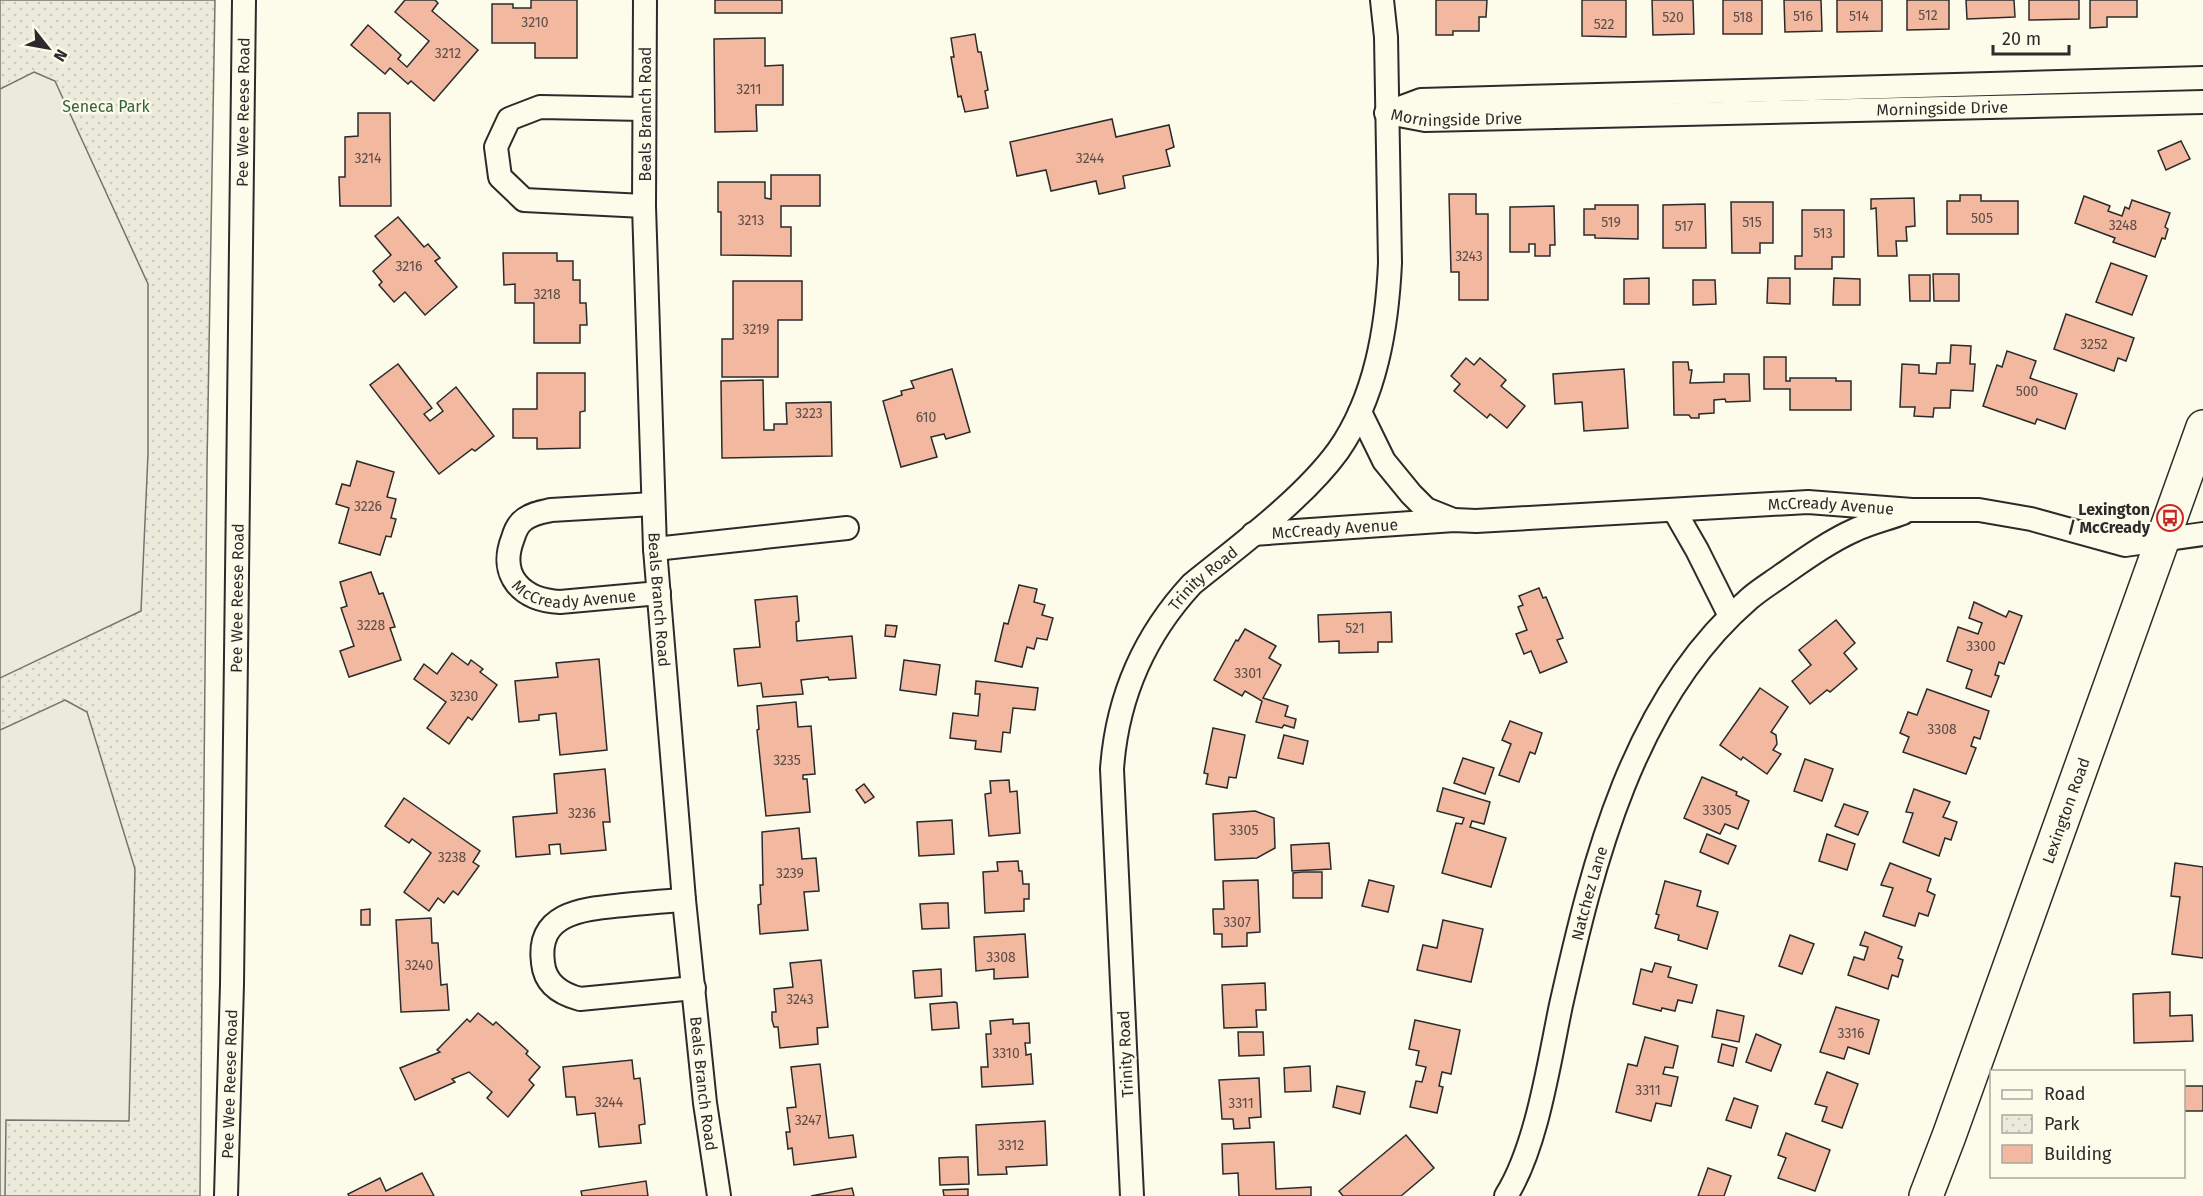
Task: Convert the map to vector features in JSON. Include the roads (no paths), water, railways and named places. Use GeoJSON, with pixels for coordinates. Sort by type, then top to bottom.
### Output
{"type":"FeatureCollection","features":[{"type":"Feature","properties":{"kind":"main road","name":"Lexington Road"},"geometry":{"type":"LineString","coordinates":[[1926,1196],[2203,427]]}},
{"type":"Feature","properties":{"kind":"street","name":"Pee Wee Reese Road"},"geometry":{"type":"LineString","coordinates":[[226,1196],[232,995],[244,0]]}},
{"type":"Feature","properties":{"kind":"street","name":"Beals Branch Road"},"geometry":{"type":"LineString","coordinates":[[645,0],[644,206],[655,549],[684,900],[705,1103],[719,1196]]}},
{"type":"Feature","properties":{"kind":"street","name":"Trinity Road"},"geometry":{"type":"LineString","coordinates":[[1132,1196],[1112,770],[1119,716],[1136,665],[1148,641],[1176,602],[1192,584],[1309,484],[1338,450],[1360,412],[1381,341],[1390,263],[1386,37],[1382,0]]}},
{"type":"Feature","properties":{"kind":"street","name":"Morningside Drive"},"geometry":{"type":"LineString","coordinates":[[1386,113],[1421,100],[2203,78]]}},
{"type":"Feature","properties":{"kind":"street","name":"Morningside Drive"},"geometry":{"type":"LineString","coordinates":[[1386,113],[1425,120],[2203,102]]}},
{"type":"Feature","properties":{"kind":"street"},"geometry":{"type":"LineString","coordinates":[[644,109],[540,107],[509,119],[496,147],[500,177],[524,200],[644,206]]}},
{"type":"Feature","properties":{"kind":"street","name":"McCready Avenue"},"geometry":{"type":"LineString","coordinates":[[1360,412],[1384,461],[1411,494],[1426,508],[1454,520]]}},
{"type":"Feature","properties":{"kind":"street","name":"McCready Avenue"},"geometry":{"type":"LineString","coordinates":[[1253,534],[1454,520],[1476,521],[1808,502],[1912,510],[1978,510],[2031,519],[2125,545],[2203,534]]}},
{"type":"Feature","properties":{"kind":"street","name":"McCready Avenue"},"geometry":{"type":"LineString","coordinates":[[653,504],[535,513],[523,519],[516,529],[509,548],[508,569],[516,584],[528,595],[544,601],[560,602],[659,593]]}},
{"type":"Feature","properties":{"kind":"street"},"geometry":{"type":"LineString","coordinates":[[1674,510],[1730,616]]}},
{"type":"Feature","properties":{"kind":"street","name":"Natchez Lane"},"geometry":{"type":"LineString","coordinates":[[1506,1196],[1528,1147],[1580,922],[1612,812],[1639,750],[1668,697],[1688,667],[1730,616],[1750,598],[1803,560],[1855,530],[1912,510]]}},
{"type":"Feature","properties":{"kind":"street"},"geometry":{"type":"LineString","coordinates":[[655,549],[847,528]]}},
{"type":"Feature","properties":{"kind":"street"},"geometry":{"type":"LineString","coordinates":[[684,900],[583,909],[563,916],[548,930],[542,954],[543,967],[547,978],[553,985],[569,996],[580,999],[694,988]]}},
{"type":"Feature","properties":{"kind":"place","name":"Lexington / McCready"},"geometry":{"type":"Point","coordinates":[2170,518]}},
{"type":"Feature","properties":{"kind":"park label","name":"Seneca Park"},"geometry":{"type":"Point","coordinates":[106,106]}}]}
